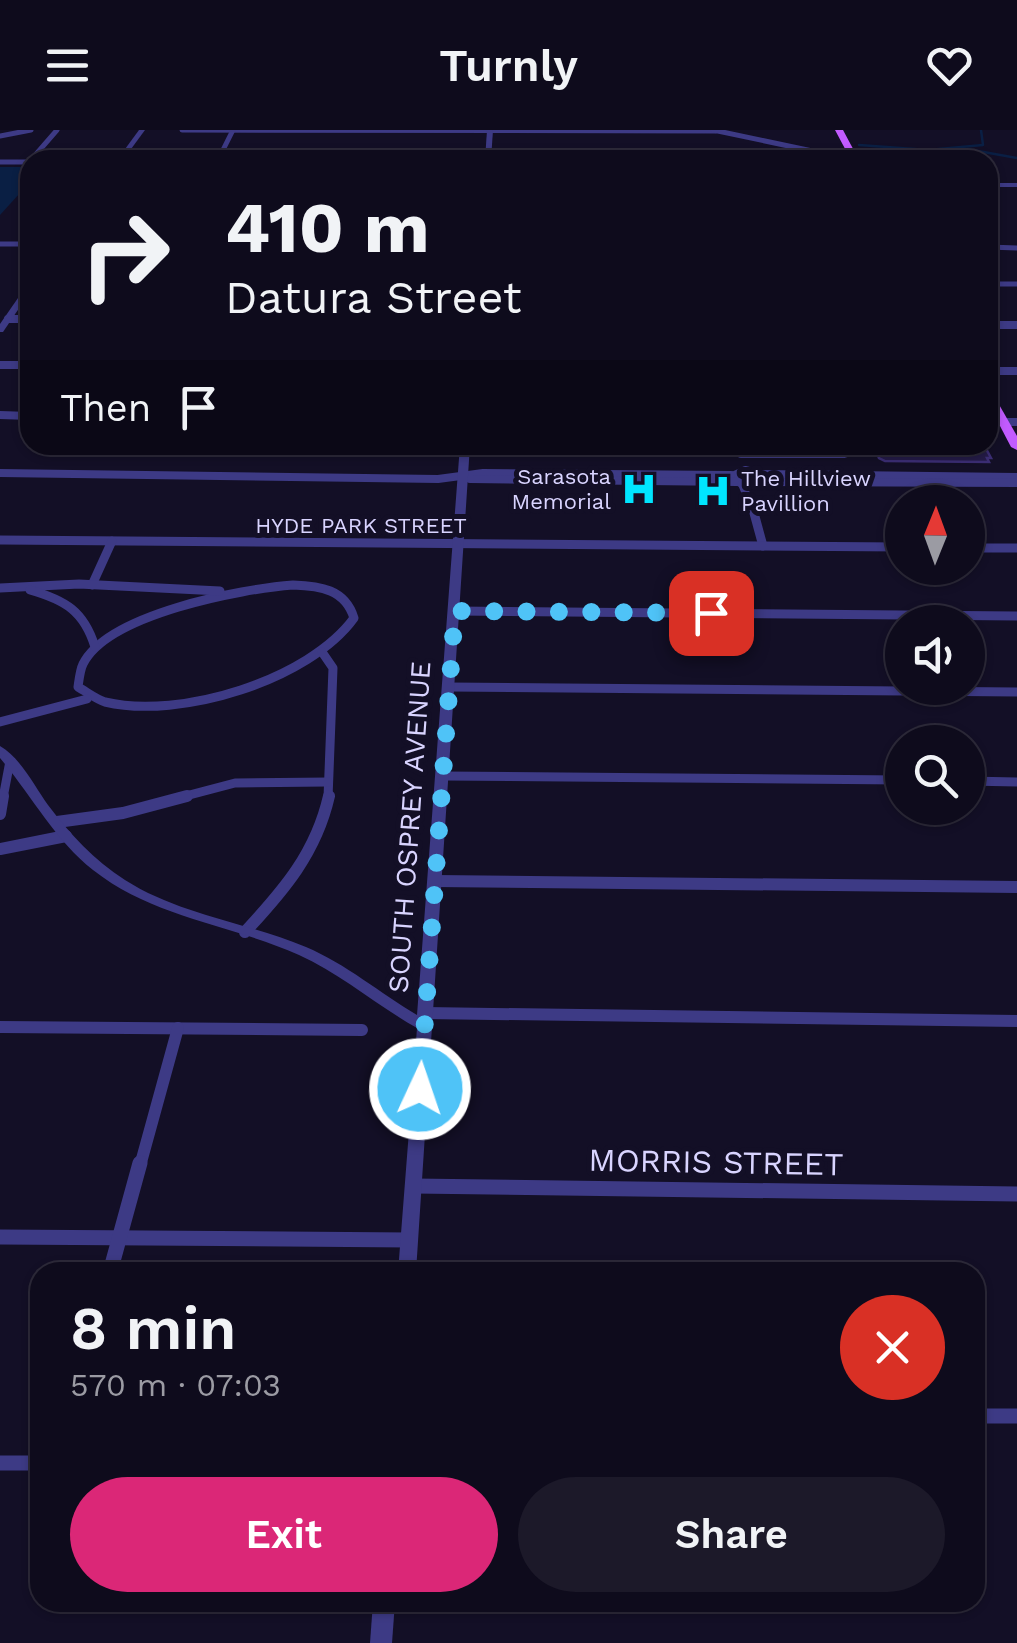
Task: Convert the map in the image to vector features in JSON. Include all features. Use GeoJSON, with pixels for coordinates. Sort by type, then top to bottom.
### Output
{"type":"FeatureCollection","features":[{"type":"Feature","properties":{"kind":"main road"},"geometry":{"type":"LineString","coordinates":[[1010,422],[1017,447]]}},
{"type":"Feature","properties":{"kind":"street"},"geometry":{"type":"LineString","coordinates":[[0,136],[31,130]]}},
{"type":"Feature","properties":{"kind":"street"},"geometry":{"type":"LineString","coordinates":[[39,150],[56,130]]}},
{"type":"Feature","properties":{"kind":"street"},"geometry":{"type":"LineString","coordinates":[[182,130],[714,130],[806,150]]}},
{"type":"Feature","properties":{"kind":"street"},"geometry":{"type":"LineString","coordinates":[[766,141],[769,150]]}},
{"type":"Feature","properties":{"kind":"street"},"geometry":{"type":"LineString","coordinates":[[0,330],[20,302]]}},
{"type":"Feature","properties":{"kind":"street"},"geometry":{"type":"LineString","coordinates":[[8,319],[20,319]]}},
{"type":"Feature","properties":{"kind":"street","name":"SOUTH OSPREY AVENUE"},"geometry":{"type":"LineString","coordinates":[[409,1262],[464,455]]}},
{"type":"Feature","properties":{"kind":"street"},"geometry":{"type":"LineString","coordinates":[[740,455],[737,478],[750,496],[763,546]]}},
{"type":"Feature","properties":{"kind":"street"},"geometry":{"type":"LineString","coordinates":[[742,455],[755,478],[750,496]]}},
{"type":"Feature","properties":{"kind":"street"},"geometry":{"type":"LineString","coordinates":[[0,474],[1017,480]]}},
{"type":"Feature","properties":{"kind":"street","name":"HYDE PARK STREET"},"geometry":{"type":"LineString","coordinates":[[0,540],[885,547]]}},
{"type":"Feature","properties":{"kind":"street"},"geometry":{"type":"LineString","coordinates":[[92,585],[112,541]]}},
{"type":"Feature","properties":{"kind":"street"},"geometry":{"type":"LineString","coordinates":[[985,548],[1017,548]]}},
{"type":"Feature","properties":{"kind":"street"},"geometry":{"type":"LineString","coordinates":[[0,588],[92,585],[229,592],[293,585],[339,593],[353,612],[352,624],[322,652],[264,680],[180,704],[126,708],[87,699],[0,722]]}},
{"type":"Feature","properties":{"kind":"street"},"geometry":{"type":"LineString","coordinates":[[16,587],[58,598],[78,610],[88,621],[95,648]]}},
{"type":"Feature","properties":{"kind":"street"},"geometry":{"type":"LineString","coordinates":[[87,699],[78,687],[77,676],[95,648],[164,613],[229,592]]}},
{"type":"Feature","properties":{"kind":"street"},"geometry":{"type":"LineString","coordinates":[[455,611],[1017,616]]}},
{"type":"Feature","properties":{"kind":"street"},"geometry":{"type":"LineString","coordinates":[[245,932],[294,878],[312,848],[326,811],[328,721],[334,668],[322,652]]}},
{"type":"Feature","properties":{"kind":"street"},"geometry":{"type":"LineString","coordinates":[[449,688],[1017,692]]}},
{"type":"Feature","properties":{"kind":"street"},"geometry":{"type":"LineString","coordinates":[[0,814],[5,756]]}},
{"type":"Feature","properties":{"kind":"street"},"geometry":{"type":"LineString","coordinates":[[5,756],[66,836],[98,867],[141,895],[188,916],[317,958],[394,1010],[424,1019],[1017,1021]]}},
{"type":"Feature","properties":{"kind":"street"},"geometry":{"type":"LineString","coordinates":[[444,776],[885,780]]}},
{"type":"Feature","properties":{"kind":"street"},"geometry":{"type":"LineString","coordinates":[[985,781],[1017,782]]}},
{"type":"Feature","properties":{"kind":"street"},"geometry":{"type":"LineString","coordinates":[[57,822],[123,813],[235,784],[328,782]]}},
{"type":"Feature","properties":{"kind":"street"},"geometry":{"type":"LineString","coordinates":[[0,849],[66,836]]}},
{"type":"Feature","properties":{"kind":"street"},"geometry":{"type":"LineString","coordinates":[[436,881],[1017,887]]}},
{"type":"Feature","properties":{"kind":"street"},"geometry":{"type":"LineString","coordinates":[[0,1027],[362,1030]]}},
{"type":"Feature","properties":{"kind":"street"},"geometry":{"type":"LineString","coordinates":[[113,1262],[178,1028]]}},
{"type":"Feature","properties":{"kind":"street","name":"MORRIS STREET"},"geometry":{"type":"LineString","coordinates":[[414,1186],[1017,1194]]}},
{"type":"Feature","properties":{"kind":"street"},"geometry":{"type":"LineString","coordinates":[[0,1236],[410,1240]]}},
{"type":"Feature","properties":{"kind":"street"},"geometry":{"type":"LineString","coordinates":[[985,1416],[1017,1416]]}},
{"type":"Feature","properties":{"kind":"street"},"geometry":{"type":"LineString","coordinates":[[0,1464],[30,1463]]}},
{"type":"Feature","properties":{"kind":"street"},"geometry":{"type":"LineString","coordinates":[[381,1643],[383,1612]]}},
{"type":"Feature","properties":{"kind":"water"},"geometry":{"type":"Polygon","coordinates":[[[0,167],[20,167],[20,193],[0,215],[0,167]]]}},
{"type":"Feature","properties":{"kind":"building"},"geometry":{"type":"Polygon","coordinates":[[[878,455],[991,458],[987,458],[989,462],[878,455]]]}},
{"type":"Feature","properties":{"kind":"waterway"},"geometry":{"type":"LineString","coordinates":[[859,145],[928,150],[983,145],[981,130]]}},
{"type":"Feature","properties":{"kind":"waterway"},"geometry":{"type":"LineString","coordinates":[[967,149],[973,150]]}},
{"type":"Feature","properties":{"kind":"waterway"},"geometry":{"type":"LineString","coordinates":[[998,155],[1017,158]]}},
{"type":"Feature","properties":{"kind":"place","name":"Sarasota Memorial"},"geometry":{"type":"Point","coordinates":[639,489]}},
{"type":"Feature","properties":{"kind":"place","name":"The Hillview Pavillion"},"geometry":{"type":"Point","coordinates":[713,491]}},
{"type":"Feature","properties":{"kind":"route"},"geometry":{"type":"LineString","coordinates":[[420,1089],[455,611],[711,613]]}}]}
